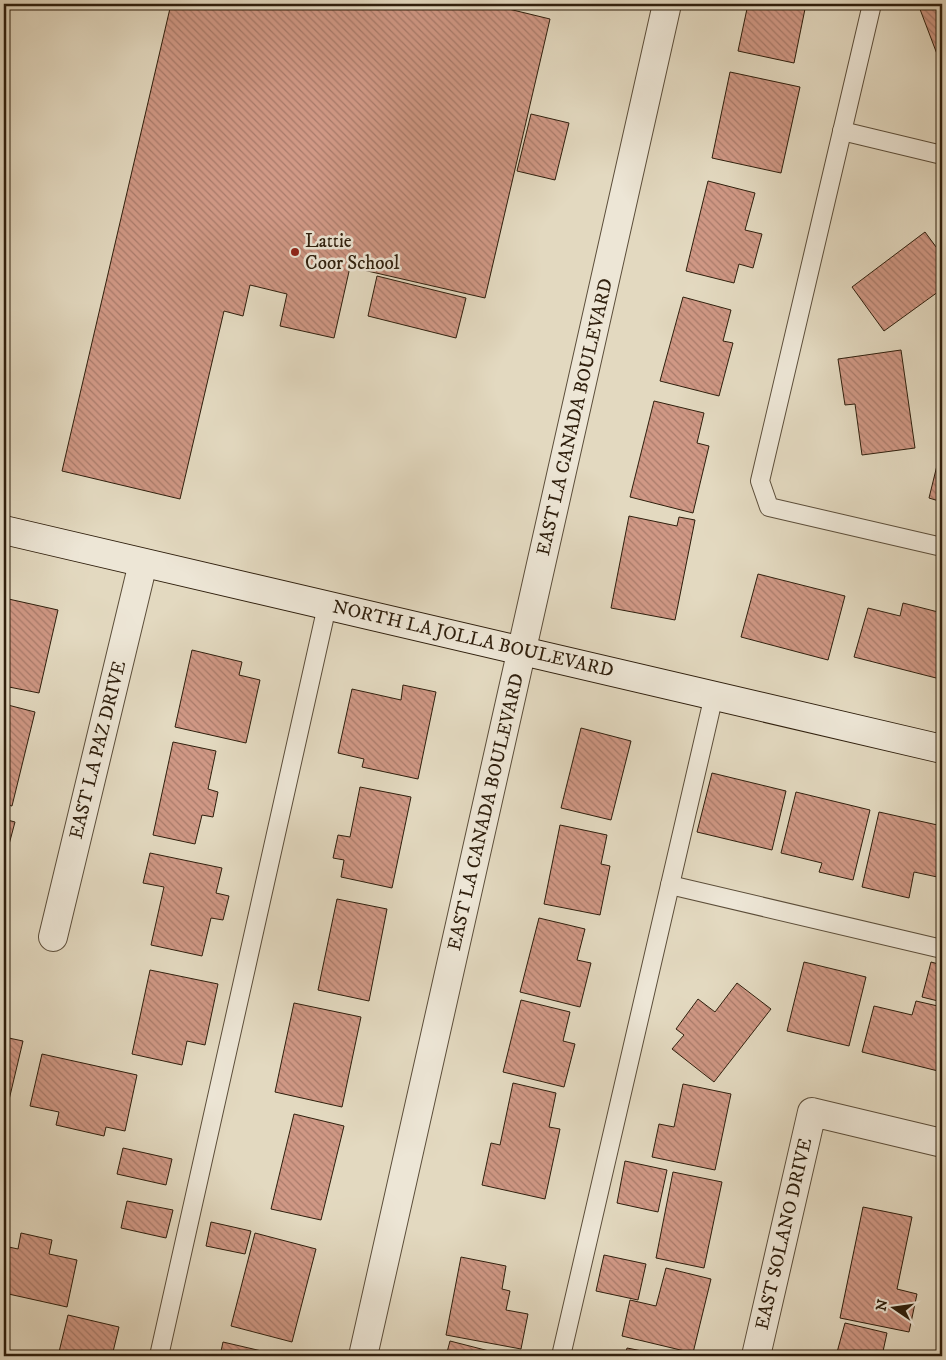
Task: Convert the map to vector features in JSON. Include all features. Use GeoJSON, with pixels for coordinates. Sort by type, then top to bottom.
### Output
{"type":"FeatureCollection","features":[{"type":"Feature","properties":{"kind":"street","name":"EAST LA CANADA BOULEVARD"},"geometry":{"type":"LineString","coordinates":[[363,1356],[667,4]]}},
{"type":"Feature","properties":{"kind":"street","name":"NORTH LA JOLLA BOULEVARD"},"geometry":{"type":"LineString","coordinates":[[4,530],[942,749]]}},
{"type":"Feature","properties":{"kind":"street","name":"EAST LA PAZ DRIVE"},"geometry":{"type":"LineString","coordinates":[[53,937],[143,563]]}},
{"type":"Feature","properties":{"kind":"street","name":"EAST SOLANO DRIVE"},"geometry":{"type":"LineString","coordinates":[[756,1356],[812,1112],[942,1143]]}},
{"type":"Feature","properties":{"kind":"lane"},"geometry":{"type":"LineString","coordinates":[[872,4],[760,481],[770,507],[942,547]]}},
{"type":"Feature","properties":{"kind":"lane"},"geometry":{"type":"LineString","coordinates":[[842,131],[942,155]]}},
{"type":"Feature","properties":{"kind":"lane"},"geometry":{"type":"LineString","coordinates":[[159,1356],[327,606]]}},
{"type":"Feature","properties":{"kind":"lane"},"geometry":{"type":"LineString","coordinates":[[561,1356],[714,695]]}},
{"type":"Feature","properties":{"kind":"lane"},"geometry":{"type":"LineString","coordinates":[[670,885],[942,949]]}},
{"type":"Feature","properties":{"kind":"building"},"geometry":{"type":"Polygon","coordinates":[[[171,4],[488,4],[550,19],[485,298],[350,267],[334,338],[280,326],[287,294],[250,285],[243,316],[224,311],[180,499],[62,471],[171,4]]]}},
{"type":"Feature","properties":{"kind":"building"},"geometry":{"type":"Polygon","coordinates":[[[748,4],[806,4],[794,63],[738,51],[748,4]]]}},
{"type":"Feature","properties":{"kind":"building"},"geometry":{"type":"Polygon","coordinates":[[[918,4],[942,4],[942,52],[937,54],[918,4]]]}},
{"type":"Feature","properties":{"kind":"building"},"geometry":{"type":"Polygon","coordinates":[[[730,72],[800,87],[781,173],[712,158],[730,72]]]}},
{"type":"Feature","properties":{"kind":"building"},"geometry":{"type":"Polygon","coordinates":[[[531,114],[569,123],[555,180],[517,171],[531,114]]]}},
{"type":"Feature","properties":{"kind":"building"},"geometry":{"type":"Polygon","coordinates":[[[708,181],[755,193],[745,230],[762,234],[753,268],[739,264],[734,283],[686,271],[708,181]]]}},
{"type":"Feature","properties":{"kind":"building"},"geometry":{"type":"Polygon","coordinates":[[[925,232],[942,255],[942,289],[884,331],[852,287],[925,232]]]}},
{"type":"Feature","properties":{"kind":"building"},"geometry":{"type":"Polygon","coordinates":[[[377,276],[466,298],[456,338],[368,316],[377,276]]]}},
{"type":"Feature","properties":{"kind":"building"},"geometry":{"type":"Polygon","coordinates":[[[683,297],[731,310],[723,341],[733,343],[719,396],[660,381],[683,297]]]}},
{"type":"Feature","properties":{"kind":"building"},"geometry":{"type":"Polygon","coordinates":[[[901,350],[915,448],[862,455],[855,404],[845,405],[838,359],[901,350]]]}},
{"type":"Feature","properties":{"kind":"building"},"geometry":{"type":"Polygon","coordinates":[[[654,401],[704,413],[697,443],[709,446],[693,513],[630,497],[654,401]]]}},
{"type":"Feature","properties":{"kind":"building"},"geometry":{"type":"Polygon","coordinates":[[[942,445],[942,502],[929,498],[942,445]]]}},
{"type":"Feature","properties":{"kind":"building"},"geometry":{"type":"Polygon","coordinates":[[[629,516],[677,526],[679,517],[695,520],[675,620],[611,608],[629,516]]]}},
{"type":"Feature","properties":{"kind":"building"},"geometry":{"type":"Polygon","coordinates":[[[758,574],[845,596],[828,660],[741,637],[758,574]]]}},
{"type":"Feature","properties":{"kind":"building"},"geometry":{"type":"Polygon","coordinates":[[[4,598],[58,610],[39,693],[4,686],[4,598]]]}},
{"type":"Feature","properties":{"kind":"building"},"geometry":{"type":"Polygon","coordinates":[[[903,603],[942,613],[942,670],[940,679],[854,657],[868,608],[900,616],[903,603]]]}},
{"type":"Feature","properties":{"kind":"building"},"geometry":{"type":"Polygon","coordinates":[[[192,650],[242,662],[239,675],[260,680],[246,743],[175,727],[192,650]]]}},
{"type":"Feature","properties":{"kind":"building"},"geometry":{"type":"Polygon","coordinates":[[[403,685],[436,692],[418,779],[362,767],[364,759],[338,753],[352,689],[401,700],[403,685]]]}},
{"type":"Feature","properties":{"kind":"building"},"geometry":{"type":"Polygon","coordinates":[[[4,704],[35,712],[12,806],[4,804],[4,704]]]}},
{"type":"Feature","properties":{"kind":"building"},"geometry":{"type":"Polygon","coordinates":[[[581,728],[631,741],[611,820],[561,808],[581,728]]]}},
{"type":"Feature","properties":{"kind":"building"},"geometry":{"type":"Polygon","coordinates":[[[173,742],[216,751],[208,789],[218,792],[213,817],[202,815],[195,844],[153,835],[173,742]]]}},
{"type":"Feature","properties":{"kind":"building"},"geometry":{"type":"Polygon","coordinates":[[[712,773],[786,791],[772,850],[697,832],[712,773]]]}},
{"type":"Feature","properties":{"kind":"building"},"geometry":{"type":"Polygon","coordinates":[[[360,787],[411,797],[392,888],[341,877],[344,860],[333,858],[338,835],[350,837],[360,787]]]}},
{"type":"Feature","properties":{"kind":"building"},"geometry":{"type":"Polygon","coordinates":[[[796,792],[870,810],[853,880],[819,872],[822,863],[781,853],[796,792]]]}},
{"type":"Feature","properties":{"kind":"building"},"geometry":{"type":"Polygon","coordinates":[[[879,812],[942,826],[942,878],[914,872],[909,898],[862,887],[879,812]]]}},
{"type":"Feature","properties":{"kind":"building"},"geometry":{"type":"Polygon","coordinates":[[[4,819],[15,822],[7,852],[4,851],[4,819]]]}},
{"type":"Feature","properties":{"kind":"building"},"geometry":{"type":"Polygon","coordinates":[[[560,825],[607,835],[601,864],[610,866],[600,915],[544,904],[560,825]]]}},
{"type":"Feature","properties":{"kind":"building"},"geometry":{"type":"Polygon","coordinates":[[[150,853],[222,868],[216,893],[229,896],[223,920],[211,918],[202,956],[151,945],[164,887],[143,883],[150,853]]]}},
{"type":"Feature","properties":{"kind":"building"},"geometry":{"type":"Polygon","coordinates":[[[337,899],[387,909],[369,1001],[318,990],[337,899]]]}},
{"type":"Feature","properties":{"kind":"building"},"geometry":{"type":"Polygon","coordinates":[[[539,918],[585,929],[577,960],[591,963],[580,1007],[520,992],[539,918]]]}},
{"type":"Feature","properties":{"kind":"building"},"geometry":{"type":"Polygon","coordinates":[[[804,962],[866,977],[849,1046],[787,1031],[804,962]]]}},
{"type":"Feature","properties":{"kind":"building"},"geometry":{"type":"Polygon","coordinates":[[[931,962],[942,965],[942,1002],[922,997],[931,962]]]}},
{"type":"Feature","properties":{"kind":"building"},"geometry":{"type":"Polygon","coordinates":[[[150,970],[218,984],[205,1045],[187,1041],[182,1065],[132,1054],[150,970]]]}},
{"type":"Feature","properties":{"kind":"building"},"geometry":{"type":"Polygon","coordinates":[[[737,983],[771,1009],[714,1082],[672,1049],[684,1035],[676,1029],[698,999],[715,1012],[737,983]]]}},
{"type":"Feature","properties":{"kind":"building"},"geometry":{"type":"Polygon","coordinates":[[[521,1000],[570,1012],[563,1041],[575,1044],[564,1087],[503,1072],[521,1000]]]}},
{"type":"Feature","properties":{"kind":"building"},"geometry":{"type":"Polygon","coordinates":[[[916,1001],[942,1007],[942,1072],[862,1052],[874,1006],[912,1015],[916,1001]]]}},
{"type":"Feature","properties":{"kind":"building"},"geometry":{"type":"Polygon","coordinates":[[[294,1003],[361,1017],[342,1107],[275,1092],[294,1003]]]}},
{"type":"Feature","properties":{"kind":"building"},"geometry":{"type":"Polygon","coordinates":[[[4,1037],[23,1041],[4,1121],[4,1037]]]}},
{"type":"Feature","properties":{"kind":"building"},"geometry":{"type":"Polygon","coordinates":[[[42,1054],[137,1075],[125,1131],[106,1127],[104,1136],[56,1125],[59,1112],[30,1106],[42,1054]]]}},
{"type":"Feature","properties":{"kind":"building"},"geometry":{"type":"Polygon","coordinates":[[[513,1083],[556,1093],[549,1127],[560,1129],[545,1199],[482,1185],[491,1143],[500,1145],[513,1083]]]}},
{"type":"Feature","properties":{"kind":"building"},"geometry":{"type":"Polygon","coordinates":[[[683,1084],[731,1094],[715,1170],[652,1157],[659,1124],[674,1127],[683,1084]]]}},
{"type":"Feature","properties":{"kind":"building"},"geometry":{"type":"Polygon","coordinates":[[[294,1114],[344,1126],[321,1220],[271,1209],[294,1114]]]}},
{"type":"Feature","properties":{"kind":"building"},"geometry":{"type":"Polygon","coordinates":[[[123,1148],[172,1159],[166,1185],[117,1174],[123,1148]]]}},
{"type":"Feature","properties":{"kind":"building"},"geometry":{"type":"Polygon","coordinates":[[[625,1161],[667,1170],[658,1212],[617,1203],[625,1161]]]}},
{"type":"Feature","properties":{"kind":"building"},"geometry":{"type":"Polygon","coordinates":[[[673,1172],[722,1182],[704,1268],[656,1258],[673,1172]]]}},
{"type":"Feature","properties":{"kind":"building"},"geometry":{"type":"Polygon","coordinates":[[[127,1201],[173,1210],[166,1238],[121,1228],[127,1201]]]}},
{"type":"Feature","properties":{"kind":"building"},"geometry":{"type":"Polygon","coordinates":[[[863,1207],[912,1217],[897,1289],[917,1294],[909,1332],[840,1318],[863,1207]]]}},
{"type":"Feature","properties":{"kind":"building"},"geometry":{"type":"Polygon","coordinates":[[[211,1222],[251,1231],[245,1254],[206,1246],[211,1222]]]}},
{"type":"Feature","properties":{"kind":"building"},"geometry":{"type":"Polygon","coordinates":[[[21,1233],[52,1240],[49,1254],[77,1260],[67,1307],[4,1293],[4,1246],[18,1249],[21,1233]]]}},
{"type":"Feature","properties":{"kind":"building"},"geometry":{"type":"Polygon","coordinates":[[[255,1233],[316,1249],[292,1342],[231,1326],[255,1233]]]}},
{"type":"Feature","properties":{"kind":"building"},"geometry":{"type":"Polygon","coordinates":[[[604,1255],[646,1264],[638,1300],[596,1291],[604,1255]]]}},
{"type":"Feature","properties":{"kind":"building"},"geometry":{"type":"Polygon","coordinates":[[[461,1257],[506,1266],[502,1289],[510,1291],[506,1310],[528,1314],[521,1349],[446,1335],[461,1257]]]}},
{"type":"Feature","properties":{"kind":"building"},"geometry":{"type":"Polygon","coordinates":[[[666,1268],[711,1279],[693,1353],[622,1336],[630,1300],[656,1306],[666,1268]]]}},
{"type":"Feature","properties":{"kind":"building"},"geometry":{"type":"Polygon","coordinates":[[[68,1315],[119,1327],[112,1356],[58,1356],[68,1315]]]}},
{"type":"Feature","properties":{"kind":"building"},"geometry":{"type":"Polygon","coordinates":[[[845,1323],[887,1333],[882,1356],[836,1356],[845,1323]]]}},
{"type":"Feature","properties":{"kind":"building"},"geometry":{"type":"Polygon","coordinates":[[[450,1341],[497,1353],[496,1356],[446,1356],[450,1341]]]}},
{"type":"Feature","properties":{"kind":"building"},"geometry":{"type":"Polygon","coordinates":[[[223,1342],[283,1356],[220,1356],[223,1342]]]}},
{"type":"Feature","properties":{"kind":"building"},"geometry":{"type":"Polygon","coordinates":[[[627,1348],[667,1356],[625,1356],[627,1348]]]}},
{"type":"Feature","properties":{"kind":"place","name":"Lattie Coor School"},"geometry":{"type":"Point","coordinates":[295,252]}}]}
